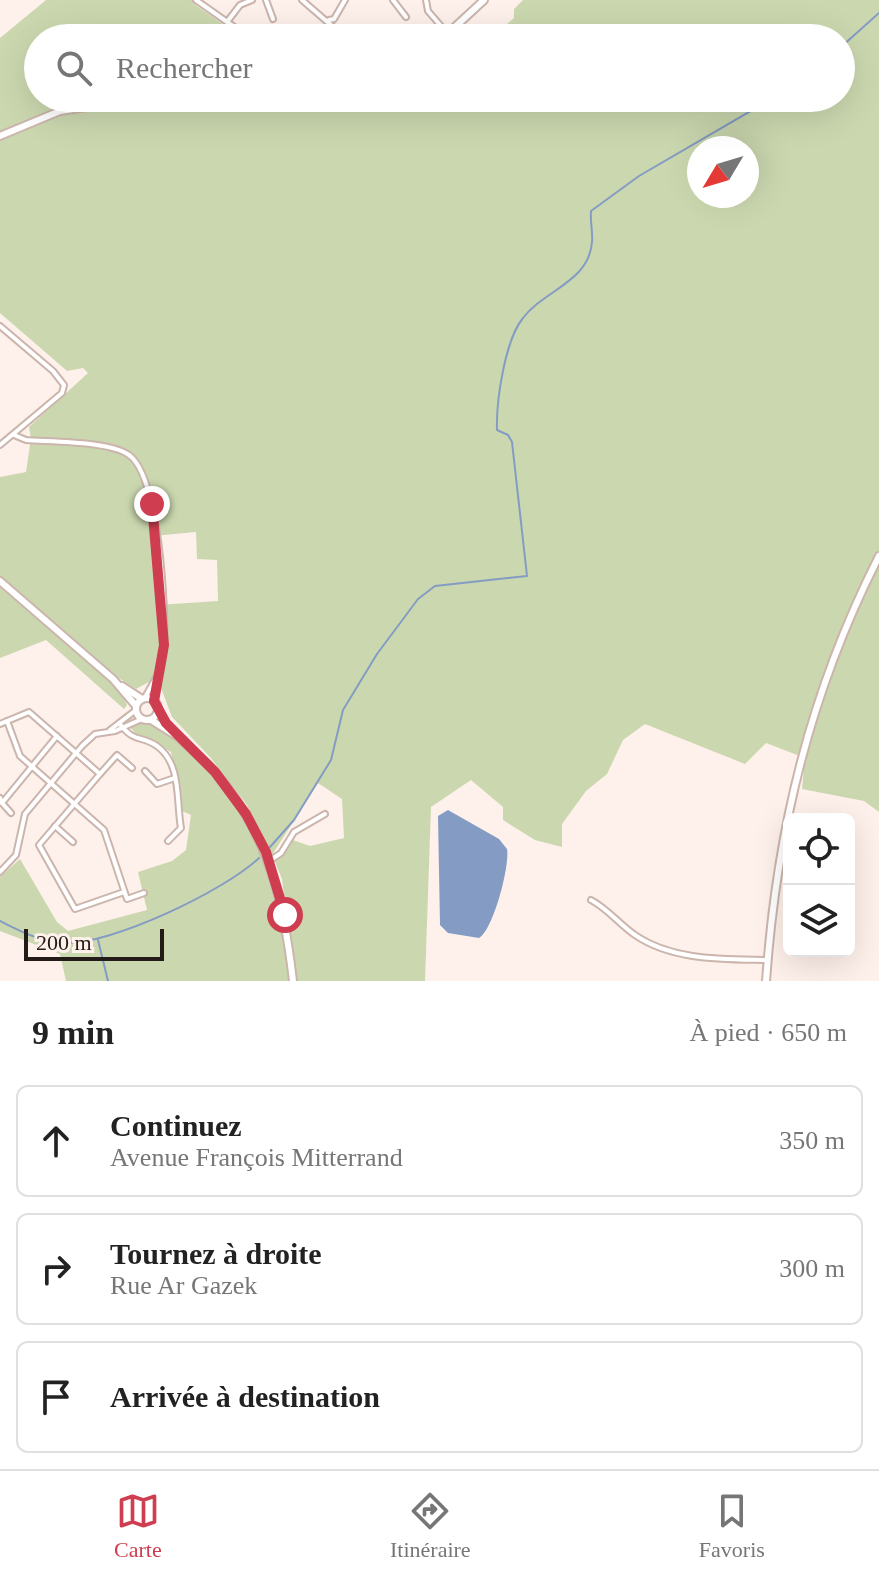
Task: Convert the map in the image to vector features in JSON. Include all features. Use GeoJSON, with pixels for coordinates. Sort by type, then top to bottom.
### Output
{"type":"FeatureCollection","features":[{"type":"Feature","properties":{"kind":"main road"},"geometry":{"type":"LineString","coordinates":[[458,24],[483,0]]}},
{"type":"Feature","properties":{"kind":"main road"},"geometry":{"type":"LineString","coordinates":[[0,136],[58,112]]}},
{"type":"Feature","properties":{"kind":"main road"},"geometry":{"type":"LineString","coordinates":[[766,981],[775,891],[805,736],[879,556]]}},
{"type":"Feature","properties":{"kind":"main road"},"geometry":{"type":"LineString","coordinates":[[0,581],[113,679],[143,699],[154,701],[178,737],[232,793],[269,861],[285,915],[293,981]]}},
{"type":"Feature","properties":{"kind":"main road"},"geometry":{"type":"LineString","coordinates":[[113,679],[146,720],[178,737]]}},
{"type":"Feature","properties":{"kind":"main road"},"geometry":{"type":"LineString","coordinates":[[136,708],[143,699]]}},
{"type":"Feature","properties":{"kind":"main road"},"geometry":{"type":"LineString","coordinates":[[146,720],[158,711]]}},
{"type":"Feature","properties":{"kind":"street"},"geometry":{"type":"LineString","coordinates":[[196,0],[230,24]]}},
{"type":"Feature","properties":{"kind":"street"},"geometry":{"type":"LineString","coordinates":[[227,22],[237,7],[252,0]]}},
{"type":"Feature","properties":{"kind":"street"},"geometry":{"type":"LineString","coordinates":[[266,0],[273,19]]}},
{"type":"Feature","properties":{"kind":"street"},"geometry":{"type":"LineString","coordinates":[[302,0],[329,20],[330,24]]}},
{"type":"Feature","properties":{"kind":"street"},"geometry":{"type":"LineString","coordinates":[[329,20],[334,19],[345,0]]}},
{"type":"Feature","properties":{"kind":"street"},"geometry":{"type":"LineString","coordinates":[[393,0],[406,17]]}},
{"type":"Feature","properties":{"kind":"street"},"geometry":{"type":"LineString","coordinates":[[426,0],[428,11],[439,24]]}},
{"type":"Feature","properties":{"kind":"street"},"geometry":{"type":"LineString","coordinates":[[0,326],[53,371],[64,385],[62,393],[0,445]]}},
{"type":"Feature","properties":{"kind":"street"},"geometry":{"type":"LineString","coordinates":[[14,435],[26,440],[115,448],[129,455],[140,466],[149,489],[156,530],[164,645],[154,701]]}},
{"type":"Feature","properties":{"kind":"street"},"geometry":{"type":"LineString","coordinates":[[143,699],[160,670]]}},
{"type":"Feature","properties":{"kind":"street"},"geometry":{"type":"LineString","coordinates":[[121,726],[136,708]]}},
{"type":"Feature","properties":{"kind":"street"},"geometry":{"type":"LineString","coordinates":[[0,724],[29,712],[100,774]]}},
{"type":"Feature","properties":{"kind":"street"},"geometry":{"type":"LineString","coordinates":[[0,872],[16,855],[23,819],[76,753],[94,735],[146,720]]}},
{"type":"Feature","properties":{"kind":"street"},"geometry":{"type":"LineString","coordinates":[[7,721],[20,756],[104,830],[127,899],[144,893]]}},
{"type":"Feature","properties":{"kind":"street"},"geometry":{"type":"LineString","coordinates":[[121,726],[130,737],[160,749],[169,759],[175,778],[181,828],[168,841]]}},
{"type":"Feature","properties":{"kind":"street"},"geometry":{"type":"LineString","coordinates":[[11,813],[1,801],[57,736]]}},
{"type":"Feature","properties":{"kind":"street"},"geometry":{"type":"LineString","coordinates":[[124,892],[75,909],[39,845],[117,755],[132,768]]}},
{"type":"Feature","properties":{"kind":"street"},"geometry":{"type":"LineString","coordinates":[[145,771],[157,784],[175,778]]}},
{"type":"Feature","properties":{"kind":"street"},"geometry":{"type":"LineString","coordinates":[[269,861],[281,853],[294,832],[325,814]]}},
{"type":"Feature","properties":{"kind":"street"},"geometry":{"type":"LineString","coordinates":[[55,826],[73,842]]}},
{"type":"Feature","properties":{"kind":"street"},"geometry":{"type":"LineString","coordinates":[[591,900],[634,934],[676,953],[768,960]]}},
{"type":"Feature","properties":{"kind":"green space"},"geometry":{"type":"Polygon","coordinates":[[[46,0],[198,0],[194,4],[223,24],[24,24],[24,112],[855,112],[855,24],[507,24],[514,18],[514,9],[523,0],[879,0],[879,812],[864,801],[802,789],[805,758],[766,743],[745,764],[645,724],[623,740],[607,774],[586,791],[562,824],[562,847],[535,840],[503,820],[503,807],[471,780],[431,807],[425,981],[295,981],[282,879],[275,862],[290,839],[310,846],[344,838],[342,799],[318,783],[272,855],[247,805],[210,757],[172,717],[161,688],[149,682],[136,689],[109,672],[0,577],[0,477],[26,472],[31,438],[29,427],[88,373],[83,368],[67,371],[0,313],[0,38],[46,0]],[[196,532],[153,536],[158,605],[218,601],[217,560],[197,559],[196,532]]]}},
{"type":"Feature","properties":{"kind":"green space"},"geometry":{"type":"Polygon","coordinates":[[[0,585],[120,690],[127,705],[124,709],[46,640],[0,658],[0,585]]]}},
{"type":"Feature","properties":{"kind":"green space"},"geometry":{"type":"Polygon","coordinates":[[[140,722],[162,729],[174,738],[215,778],[234,803],[262,858],[272,887],[289,981],[66,981],[60,954],[0,931],[0,877],[20,859],[57,922],[68,931],[147,910],[138,872],[172,861],[186,850],[191,815],[182,811],[171,752],[143,738],[130,727],[140,722]]]}},
{"type":"Feature","properties":{"kind":"water"},"geometry":{"type":"Polygon","coordinates":[[[448,810],[499,839],[507,849],[499,897],[490,923],[479,938],[448,933],[440,925],[438,816],[448,810]]]}},
{"type":"Feature","properties":{"kind":"waterway"},"geometry":{"type":"LineString","coordinates":[[855,34],[879,13]]}},
{"type":"Feature","properties":{"kind":"waterway"},"geometry":{"type":"LineString","coordinates":[[270,847],[294,820],[331,760],[343,710],[377,654],[418,599],[435,586],[527,576],[512,442],[508,435],[497,430],[503,371],[511,341],[523,318],[583,267],[592,242],[591,211],[639,176],[749,112]]}},
{"type":"Feature","properties":{"kind":"waterway"},"geometry":{"type":"LineString","coordinates":[[0,921],[47,941],[64,943],[109,935],[194,900],[259,858]]}},
{"type":"Feature","properties":{"kind":"waterway"},"geometry":{"type":"LineString","coordinates":[[98,940],[108,981]]}},
{"type":"Feature","properties":{"kind":"route"},"geometry":{"type":"LineString","coordinates":[[152,504],[164,645],[154,701],[166,723],[215,772],[256,830],[275,876],[285,915]]}}]}
